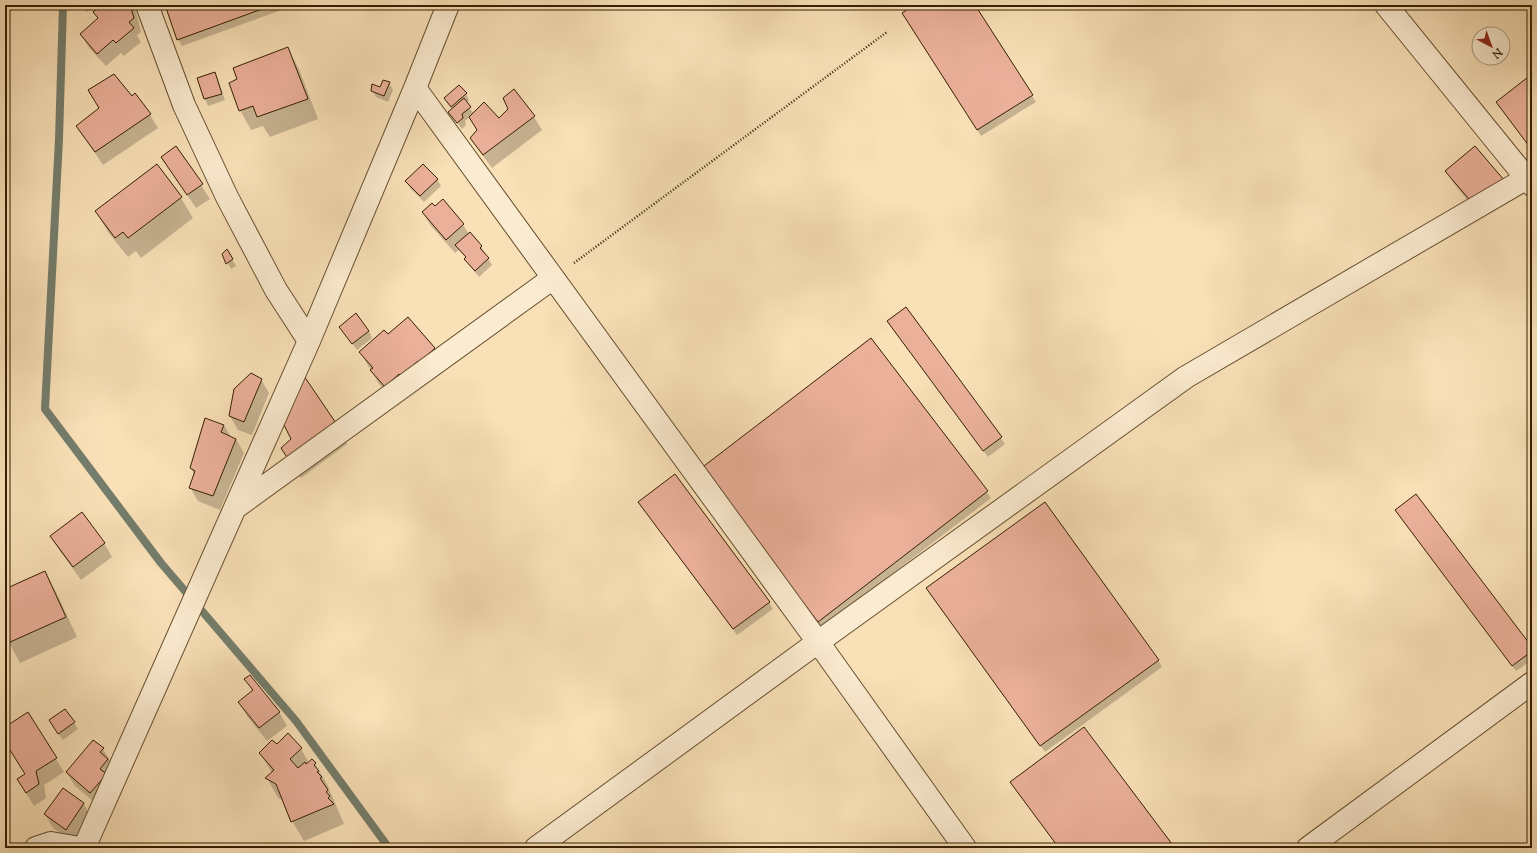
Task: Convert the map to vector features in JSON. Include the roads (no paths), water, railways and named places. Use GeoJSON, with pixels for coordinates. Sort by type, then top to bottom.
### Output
{"type":"FeatureCollection","features":[{"type":"Feature","properties":{"kind":"street"},"geometry":{"type":"LineString","coordinates":[[146,5],[184,105],[227,197],[276,290],[309,341]]}},
{"type":"Feature","properties":{"kind":"street"},"geometry":{"type":"LineString","coordinates":[[84,848],[309,341],[415,88],[448,5]]}},
{"type":"Feature","properties":{"kind":"street"},"geometry":{"type":"LineString","coordinates":[[536,848],[818,642],[1186,377],[1530,179],[1386,5]]}},
{"type":"Feature","properties":{"kind":"street"},"geometry":{"type":"LineString","coordinates":[[415,88],[818,642],[965,848]]}},
{"type":"Feature","properties":{"kind":"street"},"geometry":{"type":"LineString","coordinates":[[234,508],[553,278]]}},
{"type":"Feature","properties":{"kind":"street"},"geometry":{"type":"LineString","coordinates":[[1308,848],[1532,683]]}},
{"type":"Feature","properties":{"kind":"street"},"geometry":{"type":"LineString","coordinates":[[36,848],[51,843],[80,848]]}},
{"type":"Feature","properties":{"kind":"waterway"},"geometry":{"type":"LineString","coordinates":[[63,5],[59,139],[45,409],[161,563],[296,721],[389,848]]}}]}
